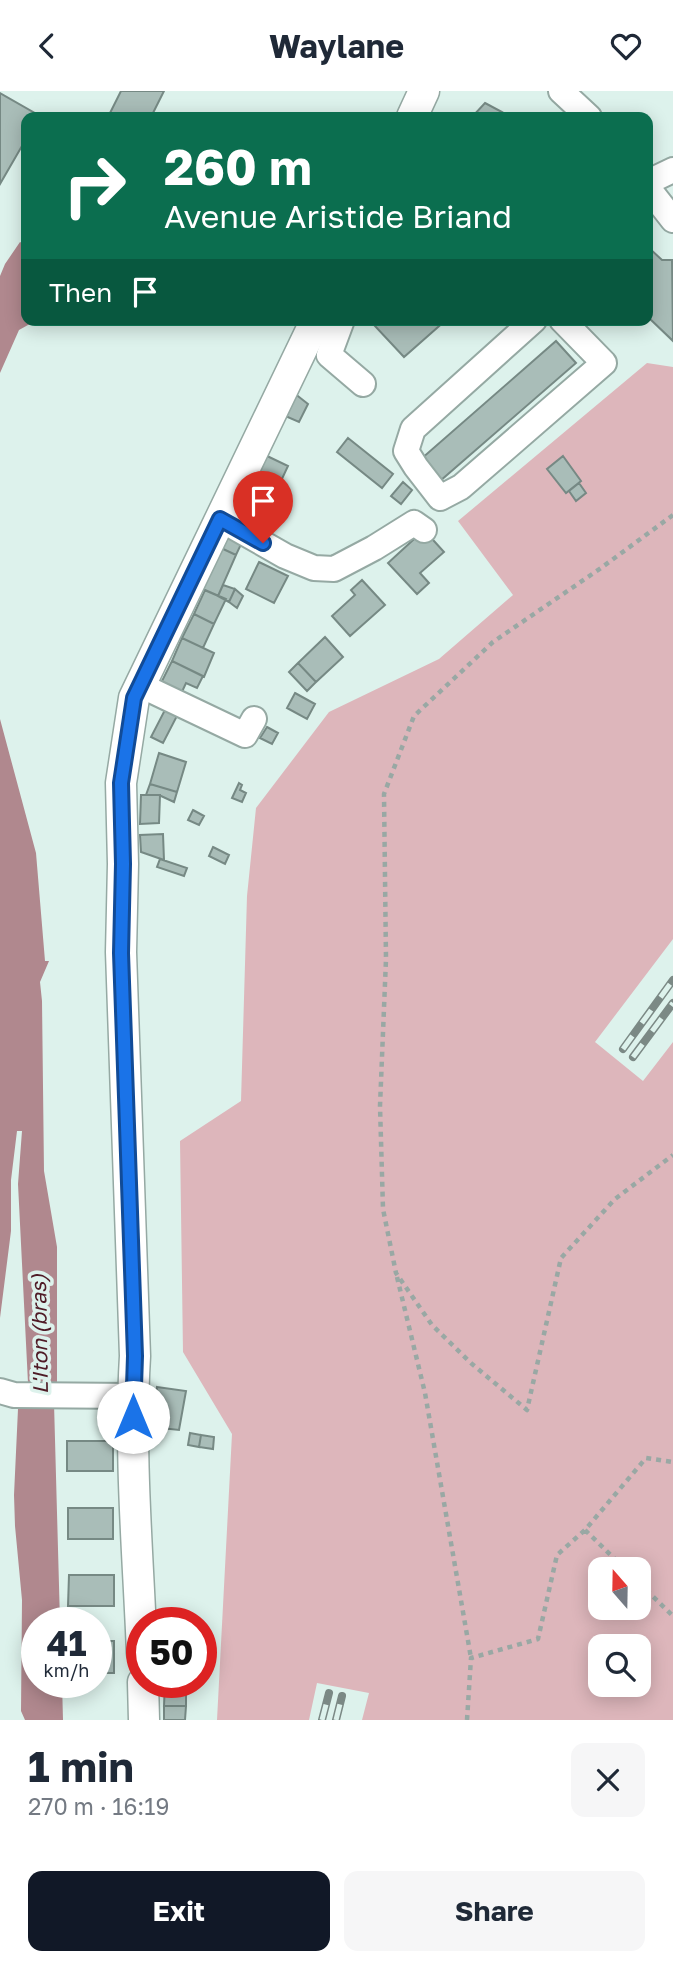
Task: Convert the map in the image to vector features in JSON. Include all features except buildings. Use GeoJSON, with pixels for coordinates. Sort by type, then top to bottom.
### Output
{"type":"FeatureCollection","features":[{"type":"Feature","properties":{"kind":"main road"},"geometry":{"type":"LineString","coordinates":[[140,1607],[132,1396],[135,1356],[121,953],[121,783],[134,698],[313,326]]}},
{"type":"Feature","properties":{"kind":"main road"},"geometry":{"type":"LineString","coordinates":[[143,1698],[144,1720]]}},
{"type":"Feature","properties":{"kind":"street"},"geometry":{"type":"LineString","coordinates":[[561,91],[584,112]]}},
{"type":"Feature","properties":{"kind":"street"},"geometry":{"type":"LineString","coordinates":[[653,180],[673,170]]}},
{"type":"Feature","properties":{"kind":"street"},"geometry":{"type":"LineString","coordinates":[[653,194],[673,220]]}},
{"type":"Feature","properties":{"kind":"street"},"geometry":{"type":"LineString","coordinates":[[340,326],[329,355],[363,384]]}},
{"type":"Feature","properties":{"kind":"street"},"geometry":{"type":"LineString","coordinates":[[527,326],[413,429],[406,451],[440,498],[461,487],[604,363],[568,326]]}},
{"type":"Feature","properties":{"kind":"street"},"geometry":{"type":"LineString","coordinates":[[220,519],[314,568],[334,569],[414,523],[424,530]]}},
{"type":"Feature","properties":{"kind":"street"},"geometry":{"type":"LineString","coordinates":[[140,685],[245,736],[254,719]]}},
{"type":"Feature","properties":{"kind":"street"},"geometry":{"type":"LineString","coordinates":[[7,1393],[67,1397],[132,1396]]}},
{"type":"Feature","properties":{"kind":"path"},"geometry":{"type":"LineString","coordinates":[[467,1720],[471,1658],[425,1393],[383,1209],[380,1107],[386,959],[384,794],[414,716],[493,642],[673,515]]}},
{"type":"Feature","properties":{"kind":"path"},"geometry":{"type":"LineString","coordinates":[[396,1273],[432,1325],[471,1364],[527,1411],[561,1258],[615,1199],[673,1155]]}},
{"type":"Feature","properties":{"kind":"path"},"geometry":{"type":"LineString","coordinates":[[471,1658],[538,1639],[557,1555],[585,1530],[646,1458],[673,1462]]}},
{"type":"Feature","properties":{"kind":"path"},"geometry":{"type":"LineString","coordinates":[[585,1530],[613,1557]]}},
{"type":"Feature","properties":{"kind":"path"},"geometry":{"type":"LineString","coordinates":[[651,1595],[673,1616]]}},
{"type":"Feature","properties":{"kind":"shaded area"},"geometry":{"type":"Polygon","coordinates":[[[647,363],[673,367],[673,939],[595,1042],[643,1081],[673,1042],[673,1720],[362,1720],[369,1693],[317,1683],[309,1720],[217,1720],[232,1434],[183,1352],[180,1141],[241,1101],[247,896],[256,808],[329,712],[439,659],[513,595],[458,521],[647,363]]]}},
{"type":"Feature","properties":{"kind":"water"},"geometry":{"type":"Polygon","coordinates":[[[21,242],[21,326],[26,326],[19,330],[0,373],[0,276],[5,264],[21,242]]]}},
{"type":"Feature","properties":{"kind":"water","name":"L'Iton (bras)"},"geometry":{"type":"Polygon","coordinates":[[[0,719],[36,853],[45,961],[49,961],[40,982],[44,1171],[57,1247],[57,1385],[28,1383],[18,1184],[22,1131],[17,1131],[11,1180],[11,1231],[0,1318],[0,719]]]}},
{"type":"Feature","properties":{"kind":"water"},"geometry":{"type":"Polygon","coordinates":[[[28,1400],[54,1403],[60,1607],[22,1607],[14,1495],[18,1409],[28,1400]]]}},
{"type":"Feature","properties":{"kind":"water"},"geometry":{"type":"Polygon","coordinates":[[[21,1698],[62,1698],[63,1720],[25,1720],[21,1711],[21,1698]]]}},
{"type":"Feature","properties":{"kind":"railway"},"geometry":{"type":"LineString","coordinates":[[623,1049],[673,980]]}},
{"type":"Feature","properties":{"kind":"railway"},"geometry":{"type":"LineString","coordinates":[[633,1057],[673,1003]]}},
{"type":"Feature","properties":{"kind":"railway"},"geometry":{"type":"LineString","coordinates":[[322,1720],[329,1693]]}},
{"type":"Feature","properties":{"kind":"railway"},"geometry":{"type":"LineString","coordinates":[[336,1720],[342,1696]]}},
{"type":"Feature","properties":{"kind":"route"},"geometry":{"type":"LineString","coordinates":[[133,1417],[135,1356],[121,953],[121,783],[124,762],[134,698],[220,519],[263,543]]}}]}
